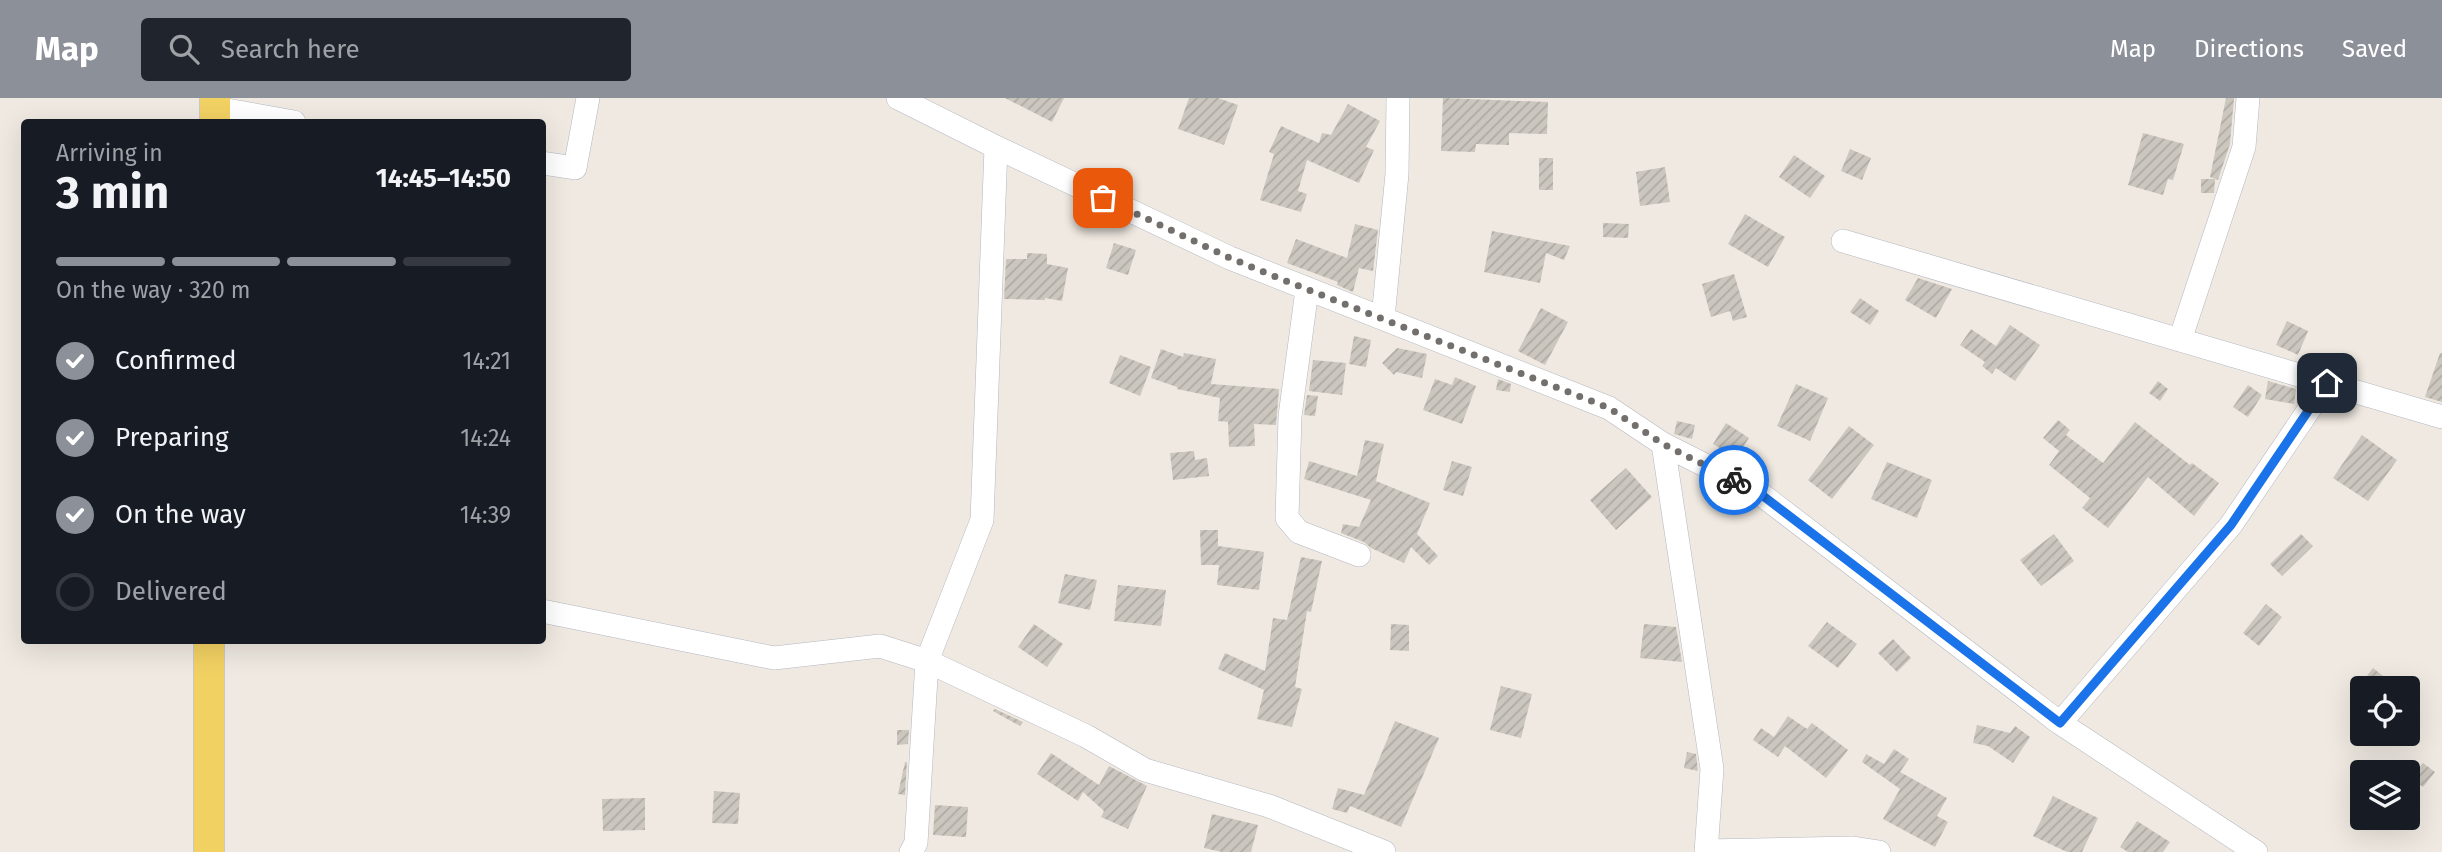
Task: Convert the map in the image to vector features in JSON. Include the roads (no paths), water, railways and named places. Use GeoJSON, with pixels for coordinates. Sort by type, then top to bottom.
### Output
{"type":"FeatureCollection","features":[{"type":"Feature","properties":{"kind":"main road"},"geometry":{"type":"LineString","coordinates":[[209,644],[209,852]]}},
{"type":"Feature","properties":{"kind":"street"},"geometry":{"type":"LineString","coordinates":[[546,164],[575,168],[588,98]]}},
{"type":"Feature","properties":{"kind":"street"},"geometry":{"type":"LineString","coordinates":[[898,98],[1230,258],[1609,408],[1663,444],[1758,492],[2060,723],[2256,852]]}},
{"type":"Feature","properties":{"kind":"street"},"geometry":{"type":"LineString","coordinates":[[1383,318],[1397,174],[1398,98]]}},
{"type":"Feature","properties":{"kind":"street"},"geometry":{"type":"LineString","coordinates":[[2180,340],[2244,147],[2248,98]]}},
{"type":"Feature","properties":{"kind":"street"},"geometry":{"type":"LineString","coordinates":[[215,109],[276,119]]}},
{"type":"Feature","properties":{"kind":"street"},"geometry":{"type":"LineString","coordinates":[[911,852],[916,843],[928,660],[982,520],[996,147]]}},
{"type":"Feature","properties":{"kind":"street"},"geometry":{"type":"LineString","coordinates":[[1843,241],[2442,417]]}},
{"type":"Feature","properties":{"kind":"street"},"geometry":{"type":"LineString","coordinates":[[1307,290],[1290,416],[1287,518],[1299,532],[1359,555]]}},
{"type":"Feature","properties":{"kind":"street"},"geometry":{"type":"LineString","coordinates":[[2060,723],[2231,525],[2327,383]]}},
{"type":"Feature","properties":{"kind":"street"},"geometry":{"type":"LineString","coordinates":[[1663,444],[1712,769],[1707,851],[1853,848],[1879,852]]}},
{"type":"Feature","properties":{"kind":"street"},"geometry":{"type":"LineString","coordinates":[[546,612],[774,658],[880,646],[928,660],[1086,736],[1144,770],[1269,806],[1384,852]]}}]}
